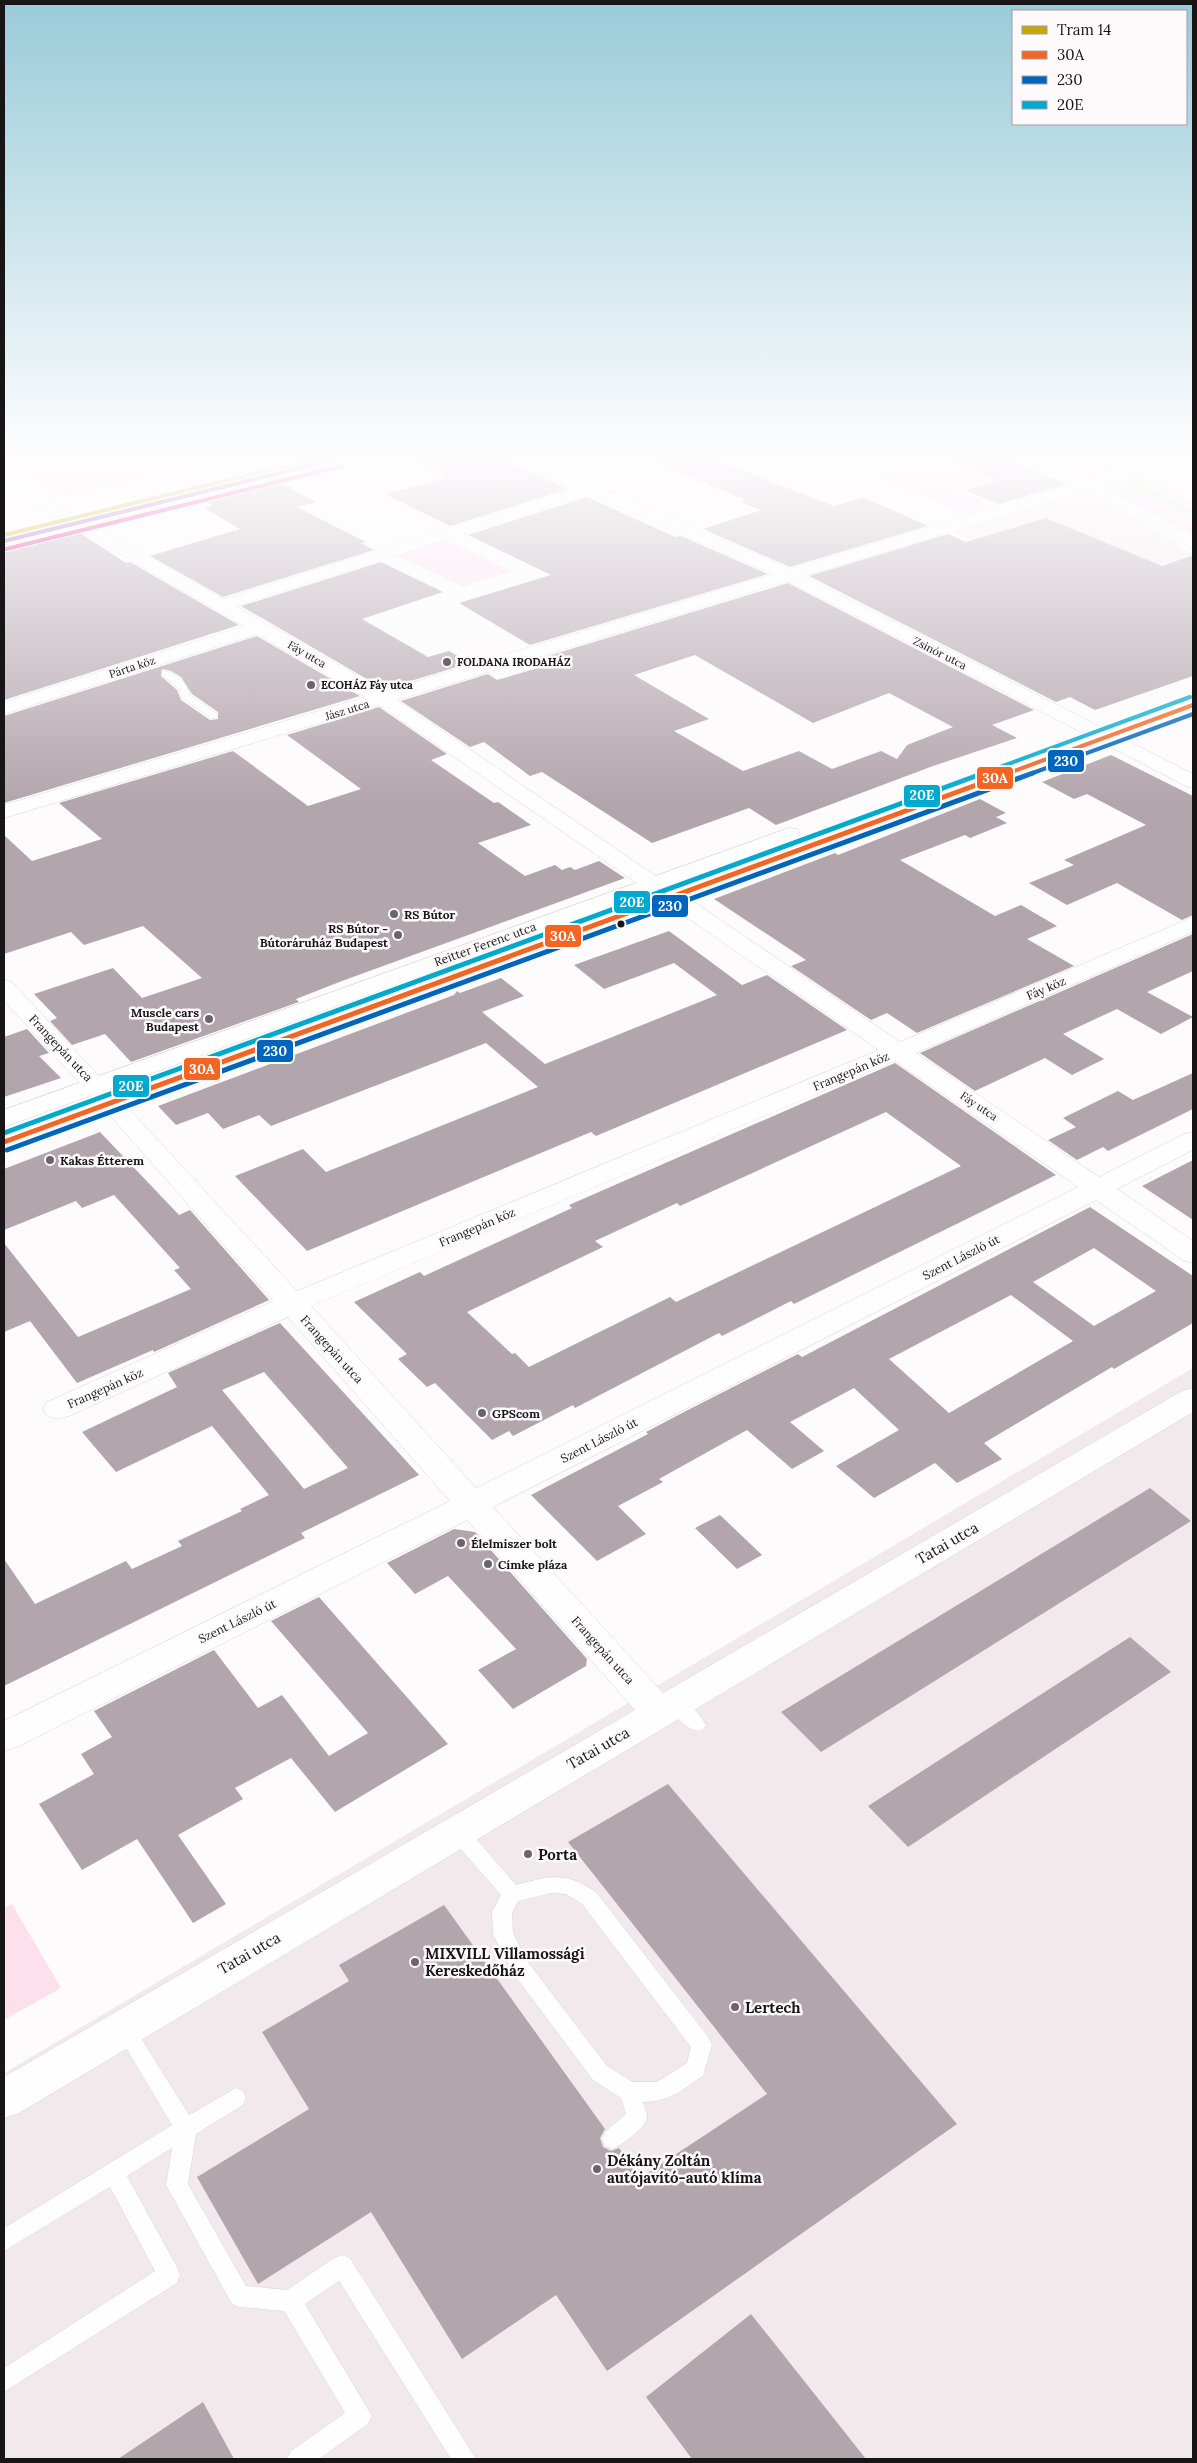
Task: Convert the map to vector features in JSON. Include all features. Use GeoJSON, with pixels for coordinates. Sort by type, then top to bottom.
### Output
{"type":"FeatureCollection","features":[{"type":"Feature","properties":{"kind":"street","name":"Fáy utca"},"geometry":{"type":"LineString","coordinates":[[171,573],[222,605],[383,698],[1193,1254]]}},
{"type":"Feature","properties":{"kind":"street"},"geometry":{"type":"LineString","coordinates":[[222,605],[324,573]]}},
{"type":"Feature","properties":{"kind":"street","name":"Zsinór utca"},"geometry":{"type":"LineString","coordinates":[[784,573],[1193,782]]}},
{"type":"Feature","properties":{"kind":"street","name":"Jász utca"},"geometry":{"type":"LineString","coordinates":[[4,812],[241,736],[383,698],[801,573]]}},
{"type":"Feature","properties":{"kind":"street","name":"Párta köz"},"geometry":{"type":"LineString","coordinates":[[4,708],[260,627]]}},
{"type":"Feature","properties":{"kind":"street","name":"Reitter Ferenc utca"},"geometry":{"type":"LineString","coordinates":[[4,1142],[104,1094],[362,999],[653,882],[1193,690]]}},
{"type":"Feature","properties":{"kind":"street","name":"Reitter Ferenc utca"},"geometry":{"type":"LineString","coordinates":[[362,999],[673,896],[1193,705]]}},
{"type":"Feature","properties":{"kind":"street","name":"Fáy köz"},"geometry":{"type":"LineString","coordinates":[[899,1051],[1193,924]]}},
{"type":"Feature","properties":{"kind":"street","name":"Frangepán utca"},"geometry":{"type":"LineString","coordinates":[[4,987],[104,1094],[472,1504],[677,1713]]}},
{"type":"Feature","properties":{"kind":"street","name":"Frangepán köz"},"geometry":{"type":"LineString","coordinates":[[58,1409],[291,1304],[899,1051]]}},
{"type":"Feature","properties":{"kind":"street","name":"Reitter Ferenc utca"},"geometry":{"type":"LineString","coordinates":[[4,1119],[104,1094]]}},
{"type":"Feature","properties":{"kind":"street","name":"Szent László út"},"geometry":{"type":"LineString","coordinates":[[4,1737],[472,1504],[1193,1140]]}},
{"type":"Feature","properties":{"kind":"street","name":"Tatai utca"},"geometry":{"type":"LineString","coordinates":[[4,2098],[457,1831],[677,1713],[1193,1398]]}},
{"type":"Feature","properties":{"kind":"lane"},"geometry":{"type":"LineString","coordinates":[[165,673],[184,688],[185,696],[214,716]]}},
{"type":"Feature","properties":{"kind":"lane"},"geometry":{"type":"LineString","coordinates":[[457,1831],[512,1894]]}},
{"type":"Feature","properties":{"kind":"lane"},"geometry":{"type":"LineString","coordinates":[[557,1883],[576,1888],[589,1898],[702,2045],[696,2069],[660,2092],[630,2092],[600,2073],[520,1967],[503,1934],[502,1912],[512,1894],[557,1883]]}},
{"type":"Feature","properties":{"kind":"lane"},"geometry":{"type":"LineString","coordinates":[[124,2028],[186,2129],[177,2185],[240,2296],[290,2301],[342,2266],[464,2459]]}},
{"type":"Feature","properties":{"kind":"lane"},"geometry":{"type":"LineString","coordinates":[[612,2139],[637,2118],[630,2092]]}},
{"type":"Feature","properties":{"kind":"lane"},"geometry":{"type":"LineString","coordinates":[[4,2240],[236,2098]]}},
{"type":"Feature","properties":{"kind":"lane"},"geometry":{"type":"LineString","coordinates":[[4,2381],[169,2275],[114,2173]]}},
{"type":"Feature","properties":{"kind":"lane"},"geometry":{"type":"LineString","coordinates":[[290,2301],[360,2416],[299,2459]]}},
{"type":"Feature","properties":{"kind":"shaded area"},"geometry":{"type":"Polygon","coordinates":[[[434,573],[506,573],[463,587],[434,573]]]}},
{"type":"Feature","properties":{"kind":"shaded area"},"geometry":{"type":"Polygon","coordinates":[[[1044,573],[1137,573],[1083,591],[1044,573]]]}},
{"type":"Feature","properties":{"kind":"shaded area"},"geometry":{"type":"Polygon","coordinates":[[[1193,1368],[1193,2459],[4,2459],[4,2073],[1193,1368]]]}},
{"type":"Feature","properties":{"kind":"shaded area"},"geometry":{"type":"Polygon","coordinates":[[[12,1904],[61,1988],[4,2020],[4,1908],[12,1904]]]}},
{"type":"Feature","properties":{"kind":"building"},"geometry":{"type":"Polygon","coordinates":[[[4,573],[149,573],[239,625],[4,700],[4,573]]]}},
{"type":"Feature","properties":{"kind":"building"},"geometry":{"type":"Polygon","coordinates":[[[180,573],[300,573],[223,597],[180,573]]]}},
{"type":"Feature","properties":{"kind":"building"},"geometry":{"type":"Polygon","coordinates":[[[346,573],[404,573],[443,592],[362,619],[428,657],[449,651],[470,663],[384,689],[241,606],[346,573]]]}},
{"type":"Feature","properties":{"kind":"building"},"geometry":{"type":"Polygon","coordinates":[[[547,573],[768,574],[530,645],[459,603],[551,575],[547,573]]]}},
{"type":"Feature","properties":{"kind":"building"},"geometry":{"type":"Polygon","coordinates":[[[819,573],[1193,573],[1193,676],[1095,710],[1070,697],[1056,702],[809,576],[819,573]]]}},
{"type":"Feature","properties":{"kind":"building"},"geometry":{"type":"Polygon","coordinates":[[[788,583],[1034,710],[992,725],[1017,738],[933,766],[776,825],[749,808],[652,843],[542,772],[530,776],[484,742],[470,747],[401,701],[488,674],[497,680],[558,662],[548,656],[788,583]],[[695,655],[634,675],[709,719],[674,731],[743,771],[799,751],[832,769],[881,751],[897,759],[907,745],[953,727],[889,693],[813,723],[695,655]]]}},
{"type":"Feature","properties":{"kind":"building"},"geometry":{"type":"Polygon","coordinates":[[[257,636],[360,696],[4,803],[4,716],[257,636]],[[162,669],[161,676],[177,690],[181,700],[210,720],[218,719],[218,712],[192,694],[181,677],[171,671],[162,669]]]}},
{"type":"Feature","properties":{"kind":"building"},"geometry":{"type":"Polygon","coordinates":[[[379,707],[447,754],[431,760],[494,803],[498,802],[531,825],[478,843],[525,876],[555,865],[562,870],[570,867],[575,870],[599,861],[625,878],[342,981],[296,999],[299,1002],[131,1062],[105,1034],[72,1045],[50,1021],[57,1018],[34,994],[113,968],[142,998],[202,978],[143,926],[84,945],[71,932],[4,954],[4,835],[32,861],[102,839],[59,803],[233,751],[308,806],[361,789],[287,735],[379,707]]]}},
{"type":"Feature","properties":{"kind":"building"},"geometry":{"type":"Polygon","coordinates":[[[1111,755],[1193,796],[1193,915],[1182,920],[1117,883],[1067,905],[1029,883],[1074,865],[1064,860],[1146,825],[1087,794],[1074,799],[1042,782],[1111,755]]]}},
{"type":"Feature","properties":{"kind":"building"},"geometry":{"type":"Polygon","coordinates":[[[980,799],[1006,813],[996,817],[1007,823],[970,838],[965,835],[900,860],[995,916],[1021,905],[1057,926],[1027,939],[1074,966],[917,1033],[887,1013],[871,1020],[791,966],[806,960],[714,899],[835,853],[838,855],[980,799]]]}},
{"type":"Feature","properties":{"kind":"building"},"geometry":{"type":"Polygon","coordinates":[[[669,931],[742,985],[767,975],[847,1030],[596,1136],[591,1132],[307,1251],[235,1176],[303,1149],[326,1172],[538,1087],[486,1043],[271,1126],[259,1115],[223,1129],[208,1113],[176,1125],[158,1106],[454,995],[457,991],[460,993],[501,978],[524,996],[482,1012],[545,1064],[717,995],[674,963],[604,989],[574,965],[669,931]]]}},
{"type":"Feature","properties":{"kind":"building"},"geometry":{"type":"Polygon","coordinates":[[[1193,934],[1193,971],[1147,992],[1193,1017],[1161,1034],[1117,1009],[1063,1034],[1104,1059],[1072,1075],[1045,1058],[975,1091],[920,1053],[1193,934]]]}},
{"type":"Feature","properties":{"kind":"building"},"geometry":{"type":"Polygon","coordinates":[[[27,1029],[49,1053],[39,1056],[61,1078],[4,1097],[4,1037],[27,1029]]]}},
{"type":"Feature","properties":{"kind":"building"},"geometry":{"type":"Polygon","coordinates":[[[895,1063],[1056,1175],[794,1304],[791,1301],[722,1336],[719,1333],[575,1408],[573,1405],[513,1436],[509,1431],[492,1440],[435,1383],[427,1387],[398,1359],[407,1354],[354,1302],[420,1272],[424,1276],[572,1208],[569,1205],[895,1063]],[[886,1112],[680,1206],[677,1203],[595,1241],[603,1247],[467,1312],[512,1354],[515,1353],[529,1367],[670,1297],[676,1302],[961,1166],[886,1112]]]}},
{"type":"Feature","properties":{"kind":"building"},"geometry":{"type":"Polygon","coordinates":[[[1193,1073],[1193,1109],[1108,1151],[1103,1147],[1077,1160],[1048,1140],[1076,1127],[1063,1118],[1118,1091],[1133,1100],[1193,1073]]]}},
{"type":"Feature","properties":{"kind":"building"},"geometry":{"type":"Polygon","coordinates":[[[100,1132],[179,1215],[190,1210],[269,1300],[154,1352],[153,1350],[77,1383],[30,1321],[4,1332],[4,1243],[78,1337],[191,1289],[174,1270],[180,1268],[114,1195],[82,1208],[76,1201],[4,1230],[4,1169],[100,1132]]]}},
{"type":"Feature","properties":{"kind":"building"},"geometry":{"type":"Polygon","coordinates":[[[1193,1160],[1193,1220],[1142,1186],[1193,1160]]]}},
{"type":"Feature","properties":{"kind":"building"},"geometry":{"type":"Polygon","coordinates":[[[1090,1207],[1193,1276],[1193,1323],[1114,1369],[1112,1367],[984,1443],[1002,1459],[957,1483],[935,1463],[874,1498],[836,1466],[899,1430],[854,1388],[790,1422],[824,1451],[792,1469],[747,1430],[659,1479],[663,1482],[618,1506],[646,1534],[597,1561],[531,1495],[648,1434],[646,1432],[684,1412],[798,1354],[802,1357],[1090,1207]],[[1094,1248],[1033,1282],[1094,1326],[1156,1291],[1094,1248]],[[1011,1295],[889,1359],[949,1413],[1073,1341],[1011,1295]]]}},
{"type":"Feature","properties":{"kind":"building"},"geometry":{"type":"Polygon","coordinates":[[[280,1323],[419,1475],[301,1533],[305,1538],[4,1686],[4,1559],[35,1604],[126,1561],[132,1569],[182,1546],[178,1541],[242,1511],[240,1509],[269,1495],[212,1426],[116,1472],[82,1432],[177,1387],[168,1373],[280,1323]],[[264,1372],[222,1390],[304,1489],[348,1468],[264,1372]]]}},
{"type":"Feature","properties":{"kind":"building"},"geometry":{"type":"Polygon","coordinates":[[[1150,1488],[1191,1521],[821,1752],[781,1712],[1150,1488]]]}},
{"type":"Feature","properties":{"kind":"building"},"geometry":{"type":"Polygon","coordinates":[[[720,1515],[762,1555],[737,1569],[695,1528],[720,1515]]]}},
{"type":"Feature","properties":{"kind":"building"},"geometry":{"type":"Polygon","coordinates":[[[454,1529],[475,1532],[587,1659],[586,1666],[513,1709],[478,1670],[516,1649],[448,1576],[415,1594],[387,1563],[454,1529]]]}},
{"type":"Feature","properties":{"kind":"building"},"geometry":{"type":"Polygon","coordinates":[[[319,1597],[448,1744],[335,1812],[291,1758],[235,1788],[243,1799],[178,1835],[226,1904],[193,1923],[137,1839],[82,1870],[39,1804],[94,1774],[81,1754],[112,1737],[94,1711],[214,1650],[258,1708],[282,1695],[329,1756],[368,1733],[271,1621],[319,1597]]]}},
{"type":"Feature","properties":{"kind":"building"},"geometry":{"type":"Polygon","coordinates":[[[1130,1637],[1171,1672],[908,1847],[868,1806],[1130,1637]]]}},
{"type":"Feature","properties":{"kind":"building"},"geometry":{"type":"Polygon","coordinates":[[[668,1784],[957,2124],[607,2371],[556,2295],[462,2359],[371,2212],[258,2284],[197,2177],[309,2109],[262,2032],[349,1981],[339,1965],[444,1905],[605,2129],[600,2138],[603,2147],[611,2151],[619,2148],[640,2178],[767,2094],[568,1842],[668,1784]]]}},
{"type":"Feature","properties":{"kind":"building"},"geometry":{"type":"Polygon","coordinates":[[[751,2314],[866,2459],[692,2459],[646,2397],[751,2314]]]}},
{"type":"Feature","properties":{"kind":"building"},"geometry":{"type":"Polygon","coordinates":[[[203,2402],[234,2459],[118,2459],[203,2402]]]}},
{"type":"Feature","properties":{"kind":"transit line","name":"20E"},"geometry":{"type":"LineString","coordinates":[[4,1133],[1190,697]]}},
{"type":"Feature","properties":{"kind":"transit line","name":"30A"},"geometry":{"type":"LineString","coordinates":[[4,1142],[1193,705]]}},
{"type":"Feature","properties":{"kind":"transit line","name":"230"},"geometry":{"type":"LineString","coordinates":[[7,1150],[1193,714]]}},
{"type":"Feature","properties":{"kind":"place","name":"FOLDANA IRODAHÁZ"},"geometry":{"type":"Point","coordinates":[447,662]}},
{"type":"Feature","properties":{"kind":"place","name":"ECOHÁZ Fáy utca"},"geometry":{"type":"Point","coordinates":[311,685]}},
{"type":"Feature","properties":{"kind":"place","name":"RS Bútor"},"geometry":{"type":"Point","coordinates":[394,914]}},
{"type":"Feature","properties":{"kind":"place","name":"RS Bútor - Bútoráruház Budapest"},"geometry":{"type":"Point","coordinates":[398,935]}},
{"type":"Feature","properties":{"kind":"place","name":"Muscle cars Budapest"},"geometry":{"type":"Point","coordinates":[209,1019]}},
{"type":"Feature","properties":{"kind":"place","name":"Kakas Étterem"},"geometry":{"type":"Point","coordinates":[50,1160]}},
{"type":"Feature","properties":{"kind":"place","name":"GPScom"},"geometry":{"type":"Point","coordinates":[482,1413]}},
{"type":"Feature","properties":{"kind":"place","name":"Élelmiszer bolt"},"geometry":{"type":"Point","coordinates":[461,1543]}},
{"type":"Feature","properties":{"kind":"place","name":"Címke pláza"},"geometry":{"type":"Point","coordinates":[488,1564]}},
{"type":"Feature","properties":{"kind":"place","name":"Porta"},"geometry":{"type":"Point","coordinates":[528,1854]}},
{"type":"Feature","properties":{"kind":"place","name":"MIXVILL Villamossági Kereskedőház"},"geometry":{"type":"Point","coordinates":[415,1962]}},
{"type":"Feature","properties":{"kind":"place","name":"Lertech"},"geometry":{"type":"Point","coordinates":[735,2007]}},
{"type":"Feature","properties":{"kind":"place","name":"Dékány Zoltán autójavító-autó klíma"},"geometry":{"type":"Point","coordinates":[597,2169]}}]}
